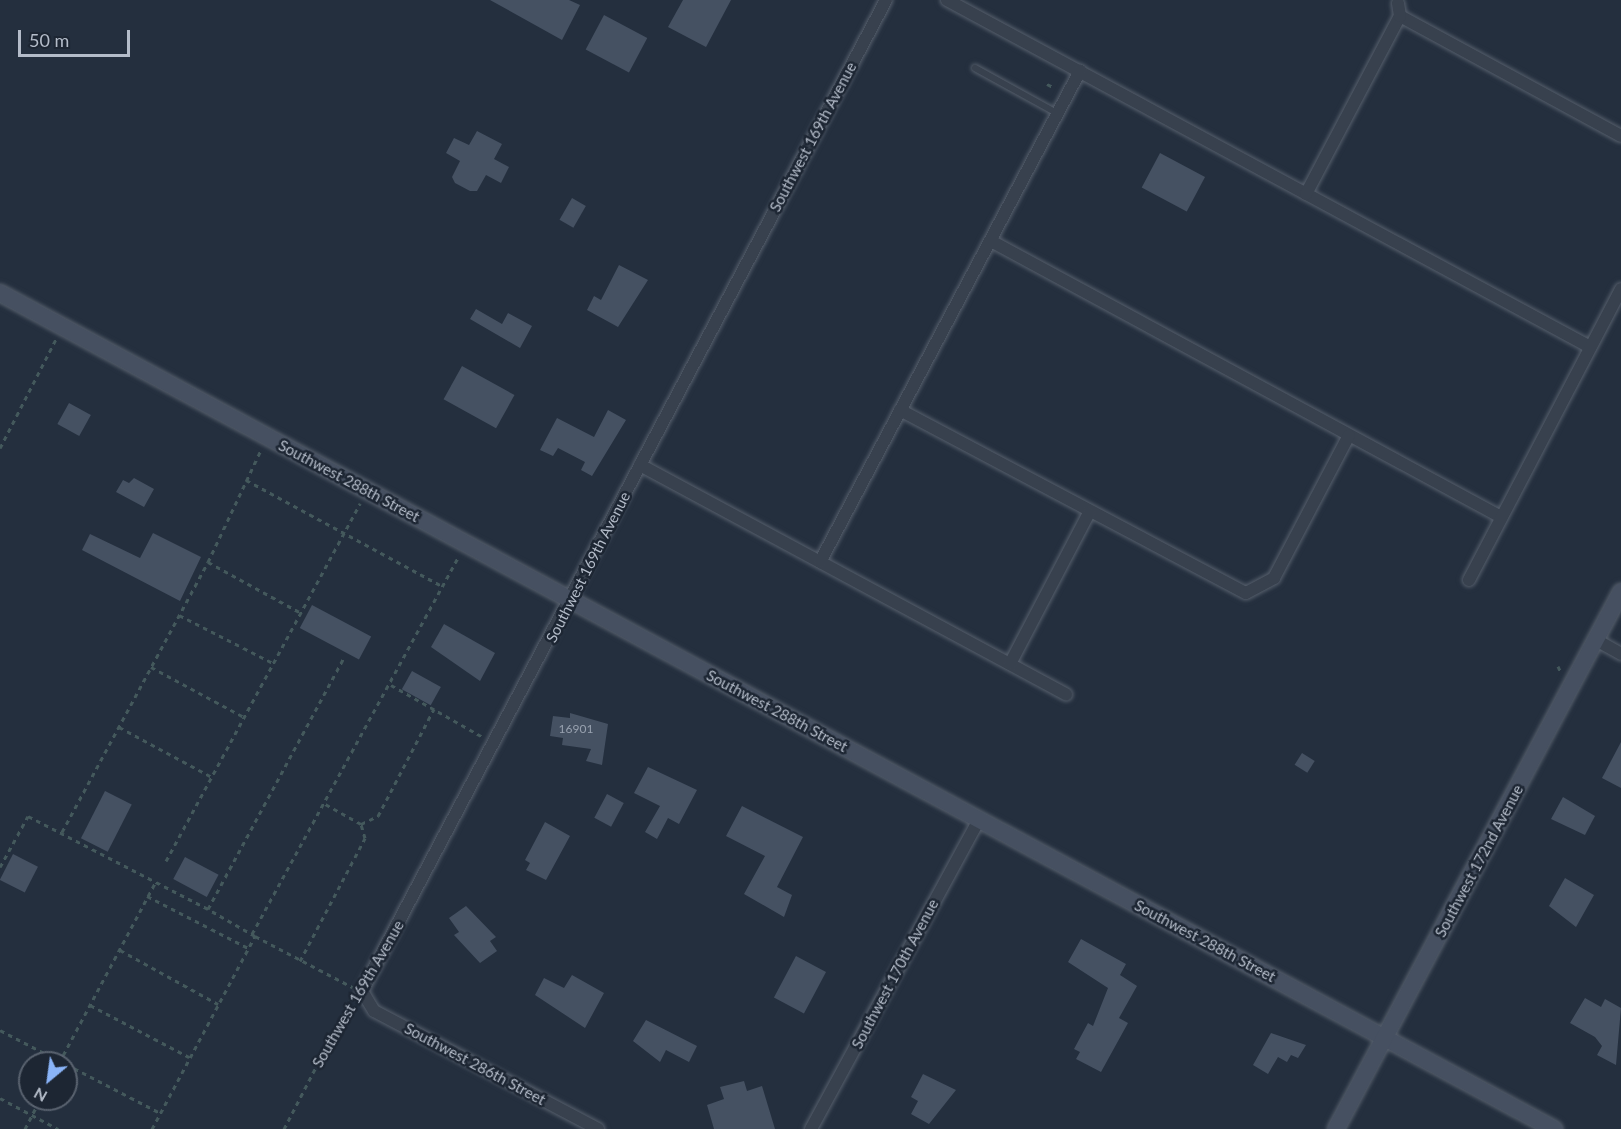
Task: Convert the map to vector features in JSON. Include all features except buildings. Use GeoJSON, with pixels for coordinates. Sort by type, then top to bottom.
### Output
{"type":"FeatureCollection","features":[{"type":"Feature","properties":{"kind":"street","name":"Southwest 169th Avenue"},"geometry":{"type":"LineString","coordinates":[[362,991],[571,600],[886,0]]}},
{"type":"Feature","properties":{"kind":"street"},"geometry":{"type":"LineString","coordinates":[[947,0],[1590,347]]}},
{"type":"Feature","properties":{"kind":"street"},"geometry":{"type":"LineString","coordinates":[[1306,194],[1397,5],[1621,136]]}},
{"type":"Feature","properties":{"kind":"street"},"geometry":{"type":"LineString","coordinates":[[820,562],[1080,71]]}},
{"type":"Feature","properties":{"kind":"street"},"geometry":{"type":"LineString","coordinates":[[991,241],[1502,517]]}},
{"type":"Feature","properties":{"kind":"street"},"geometry":{"type":"LineString","coordinates":[[1469,580],[1621,289]]}},
{"type":"Feature","properties":{"kind":"street","name":"Southwest 288th Street"},"geometry":{"type":"LineString","coordinates":[[0,293],[1554,1129]]}},
{"type":"Feature","properties":{"kind":"street"},"geometry":{"type":"LineString","coordinates":[[900,410],[1232,589],[1254,591],[1276,574],[1349,435]]}},
{"type":"Feature","properties":{"kind":"street"},"geometry":{"type":"LineString","coordinates":[[640,465],[1066,694]]}},
{"type":"Feature","properties":{"kind":"street"},"geometry":{"type":"LineString","coordinates":[[1010,664],[1089,513]]}},
{"type":"Feature","properties":{"kind":"street","name":"Southwest 172nd Avenue"},"geometry":{"type":"LineString","coordinates":[[1336,1129],[1621,592]]}},
{"type":"Feature","properties":{"kind":"street"},"geometry":{"type":"LineString","coordinates":[[1596,640],[1621,654]]}},
{"type":"Feature","properties":{"kind":"street","name":"Southwest 170th Avenue"},"geometry":{"type":"LineString","coordinates":[[811,1129],[979,819]]}},
{"type":"Feature","properties":{"kind":"street","name":"Southwest 286th Street"},"geometry":{"type":"LineString","coordinates":[[362,991],[374,1011],[598,1129]]}},
{"type":"Feature","properties":{"kind":"lane"},"geometry":{"type":"LineString","coordinates":[[975,68],[1058,114]]}},
{"type":"Feature","properties":{"kind":"path"},"geometry":{"type":"LineString","coordinates":[[1047,84],[1053,87]]}},
{"type":"Feature","properties":{"kind":"path"},"geometry":{"type":"LineString","coordinates":[[0,448],[63,327]]}},
{"type":"Feature","properties":{"kind":"path"},"geometry":{"type":"LineString","coordinates":[[62,832],[208,562],[267,437]]}},
{"type":"Feature","properties":{"kind":"path"},"geometry":{"type":"LineString","coordinates":[[246,480],[442,586]]}},
{"type":"Feature","properties":{"kind":"path"},"geometry":{"type":"LineString","coordinates":[[166,861],[367,490]]}},
{"type":"Feature","properties":{"kind":"path"},"geometry":{"type":"LineString","coordinates":[[152,1129],[254,935],[391,685],[464,543]]}},
{"type":"Feature","properties":{"kind":"path"},"geometry":{"type":"LineString","coordinates":[[208,562],[301,613]]}},
{"type":"Feature","properties":{"kind":"path"},"geometry":{"type":"LineString","coordinates":[[179,615],[273,663]]}},
{"type":"Feature","properties":{"kind":"path"},"geometry":{"type":"LineString","coordinates":[[208,909],[343,659]]}},
{"type":"Feature","properties":{"kind":"path"},"geometry":{"type":"LineString","coordinates":[[1558,666],[1561,673]]}},
{"type":"Feature","properties":{"kind":"path"},"geometry":{"type":"LineString","coordinates":[[151,667],[244,717]]}},
{"type":"Feature","properties":{"kind":"path"},"geometry":{"type":"LineString","coordinates":[[391,685],[494,743]]}},
{"type":"Feature","properties":{"kind":"path"},"geometry":{"type":"LineString","coordinates":[[361,824],[378,816],[434,709]]}},
{"type":"Feature","properties":{"kind":"path"},"geometry":{"type":"LineString","coordinates":[[118,727],[212,777]]}},
{"type":"Feature","properties":{"kind":"path"},"geometry":{"type":"LineString","coordinates":[[300,961],[365,838],[361,824],[325,804]]}},
{"type":"Feature","properties":{"kind":"path"},"geometry":{"type":"LineString","coordinates":[[0,867],[28,816],[156,880],[300,961],[362,991]]}},
{"type":"Feature","properties":{"kind":"path"},"geometry":{"type":"LineString","coordinates":[[68,1051],[156,880]]}},
{"type":"Feature","properties":{"kind":"path"},"geometry":{"type":"LineString","coordinates":[[147,896],[248,948]]}},
{"type":"Feature","properties":{"kind":"path"},"geometry":{"type":"LineString","coordinates":[[120,950],[218,1004]]}},
{"type":"Feature","properties":{"kind":"path","name":"Southwest 169th Avenue"},"geometry":{"type":"LineString","coordinates":[[284,1129],[352,997],[362,991]]}},
{"type":"Feature","properties":{"kind":"path"},"geometry":{"type":"LineString","coordinates":[[90,1005],[190,1057]]}},
{"type":"Feature","properties":{"kind":"path"},"geometry":{"type":"LineString","coordinates":[[0,1030],[39,1051]]}},
{"type":"Feature","properties":{"kind":"path"},"geometry":{"type":"LineString","coordinates":[[78,1071],[160,1113]]}},
{"type":"Feature","properties":{"kind":"path"},"geometry":{"type":"LineString","coordinates":[[0,1098],[58,1129]]}},
{"type":"Feature","properties":{"kind":"path"},"geometry":{"type":"LineString","coordinates":[[25,1129],[34,1111]]}}]}
